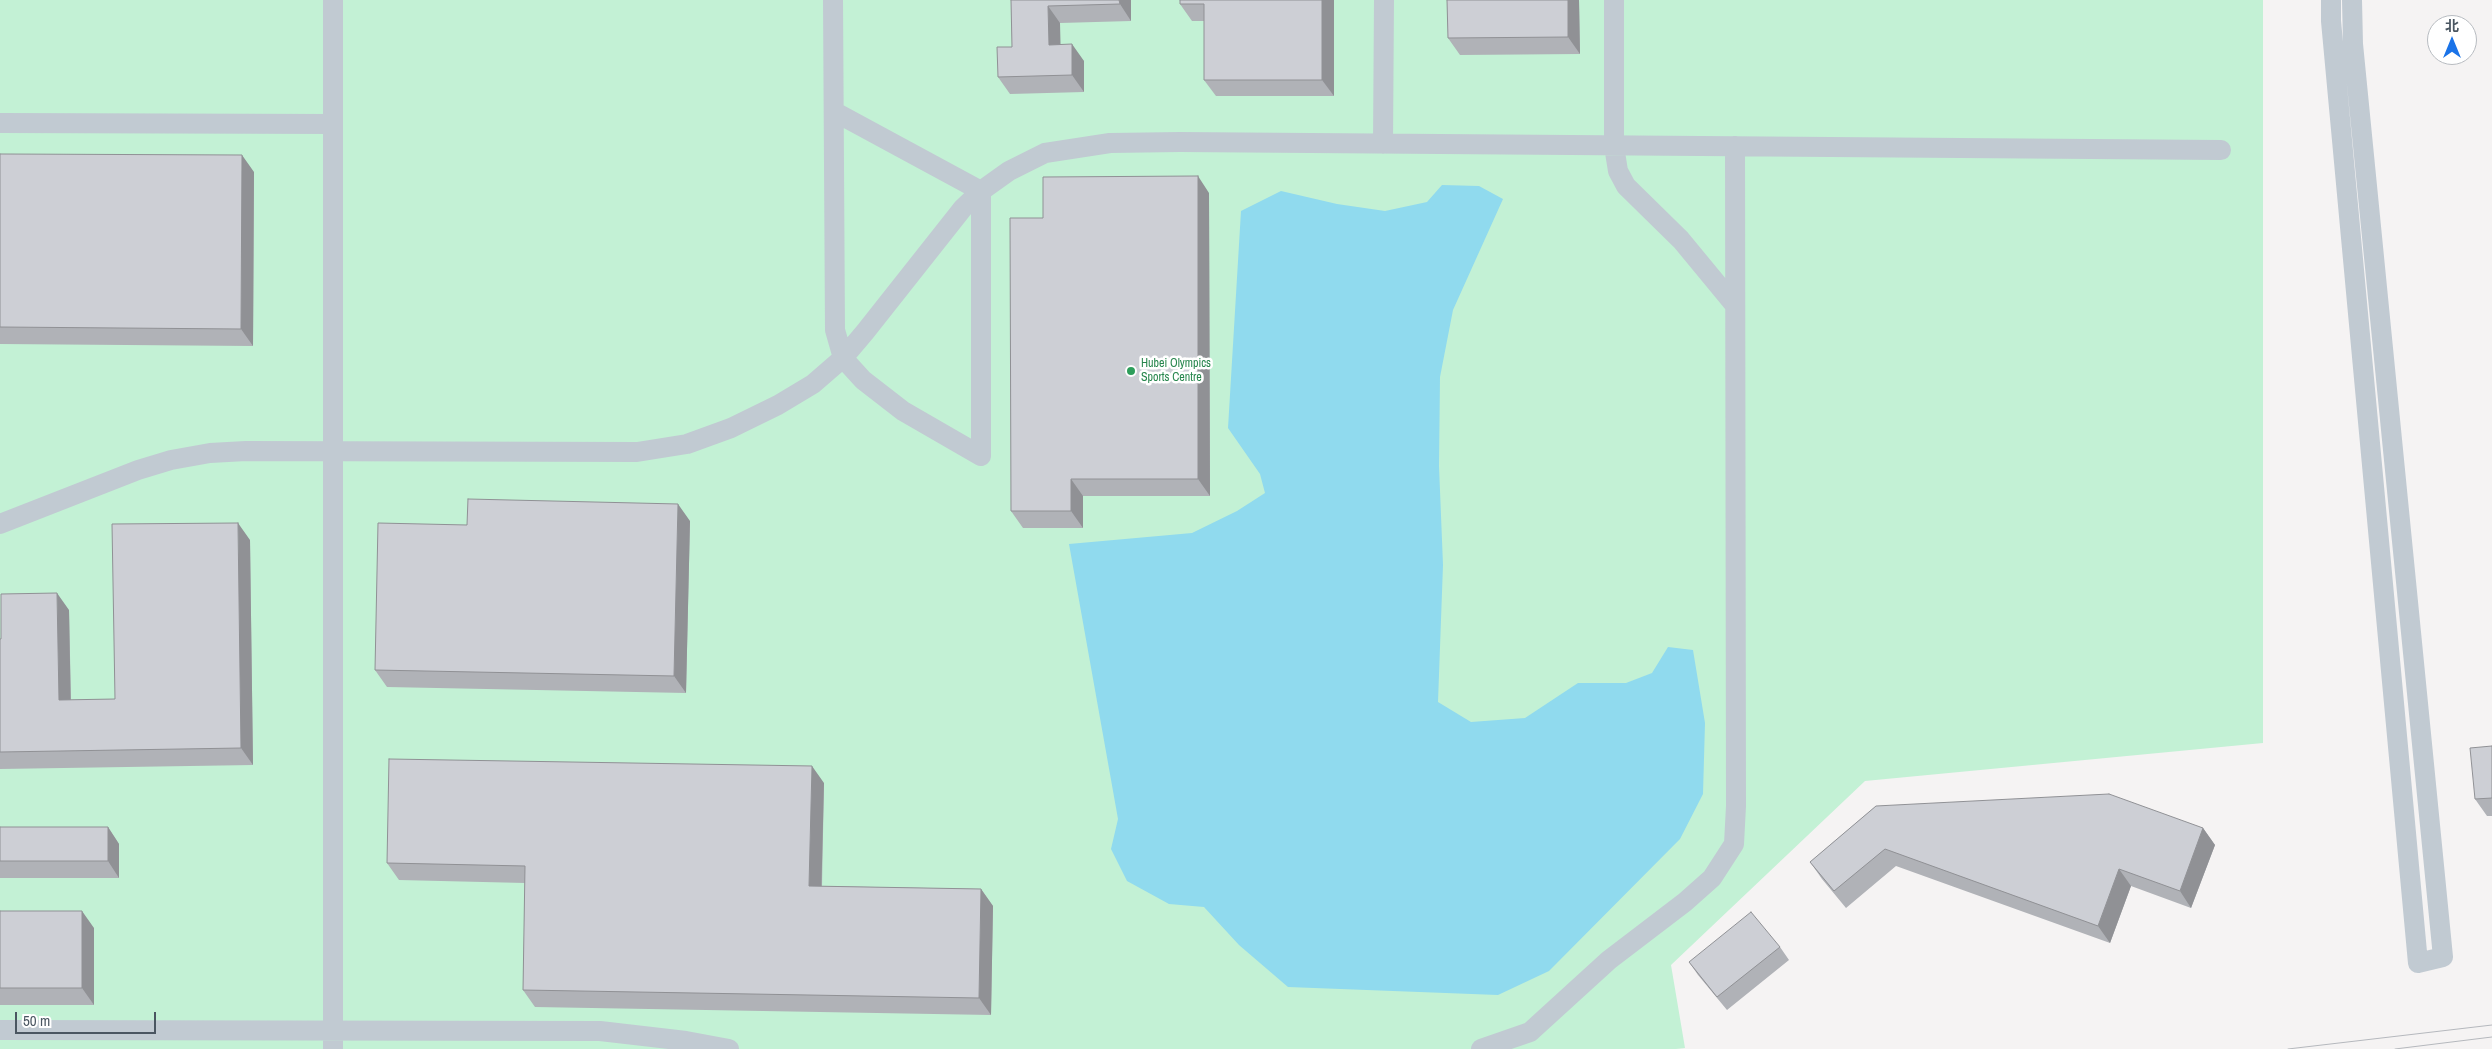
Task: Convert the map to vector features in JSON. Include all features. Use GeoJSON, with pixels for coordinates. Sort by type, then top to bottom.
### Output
{"type":"FeatureCollection","features":[{"type":"Feature","properties":{"kind":"street"},"geometry":{"type":"LineString","coordinates":[[334,0],[334,1040]]}},
{"type":"Feature","properties":{"kind":"street"},"geometry":{"type":"LineString","coordinates":[[833,0],[835,330],[843,358],[863,380],[903,411],[981,456],[981,191]]}},
{"type":"Feature","properties":{"kind":"street"},"geometry":{"type":"LineString","coordinates":[[1383,144],[1384,0]]}},
{"type":"Feature","properties":{"kind":"street"},"geometry":{"type":"LineString","coordinates":[[1614,0],[1614,146],[1618,171],[1626,186],[1699,260],[1733,303]]}},
{"type":"Feature","properties":{"kind":"street"},"geometry":{"type":"LineString","coordinates":[[2331,0],[2332,31],[2418,963],[2443,958],[2353,44],[2352,0]]}},
{"type":"Feature","properties":{"kind":"street"},"geometry":{"type":"LineString","coordinates":[[835,112],[981,191]]}},
{"type":"Feature","properties":{"kind":"street"},"geometry":{"type":"LineString","coordinates":[[0,123],[334,124]]}},
{"type":"Feature","properties":{"kind":"street"},"geometry":{"type":"LineString","coordinates":[[0,524],[109,480],[171,460],[219,453],[334,451],[637,452],[687,444],[731,428],[778,406],[813,384],[843,358],[963,208],[981,191],[1009,172],[1045,153],[1110,143],[2221,150]]}},
{"type":"Feature","properties":{"kind":"street"},"geometry":{"type":"LineString","coordinates":[[1481,1049],[1530,1032],[1609,960],[1685,902],[1712,878],[1734,844],[1736,806],[1733,303],[1735,146]]}},
{"type":"Feature","properties":{"kind":"street"},"geometry":{"type":"LineString","coordinates":[[0,1030],[334,1040],[600,1031],[686,1041],[728,1049]]}},
{"type":"Feature","properties":{"kind":"green space","name":"Hubei Olympics Sports Centre"},"geometry":{"type":"Polygon","coordinates":[[[0,0],[2263,0],[2263,743],[1865,781],[1671,965],[1685,1048],[0,1049],[0,0]]]}},
{"type":"Feature","properties":{"kind":"water"},"geometry":{"type":"Polygon","coordinates":[[[1442,185],[1479,186],[1503,199],[1453,310],[1440,377],[1439,466],[1443,565],[1438,702],[1471,722],[1525,718],[1578,683],[1626,683],[1652,673],[1668,647],[1693,650],[1705,723],[1703,794],[1680,839],[1549,971],[1498,995],[1288,987],[1239,945],[1204,907],[1169,904],[1127,881],[1111,849],[1118,819],[1069,544],[1192,533],[1237,511],[1265,493],[1260,474],[1228,428],[1241,211],[1281,191],[1337,204],[1385,211],[1427,202],[1442,185]]]}},
{"type":"Feature","properties":{"kind":"building"},"geometry":{"type":"Polygon","coordinates":[[[1011,0],[1119,0],[1120,4],[1048,6],[1049,45],[1072,44],[1072,75],[998,77],[997,47],[1012,47],[1011,0]]]}},
{"type":"Feature","properties":{"kind":"building"},"geometry":{"type":"Polygon","coordinates":[[[1180,0],[1322,0],[1322,80],[1204,80],[1204,4],[1180,4],[1180,0]]]}},
{"type":"Feature","properties":{"kind":"building"},"geometry":{"type":"Polygon","coordinates":[[[1447,0],[1568,0],[1568,37],[1448,38],[1447,0]]]}},
{"type":"Feature","properties":{"kind":"building"},"geometry":{"type":"Polygon","coordinates":[[[0,154],[242,155],[241,329],[0,327],[0,154]]]}},
{"type":"Feature","properties":{"kind":"building"},"geometry":{"type":"Polygon","coordinates":[[[1198,176],[1198,479],[1071,479],[1071,511],[1011,511],[1010,218],[1043,218],[1043,177],[1198,176]]]}},
{"type":"Feature","properties":{"kind":"building"},"geometry":{"type":"Polygon","coordinates":[[[468,499],[678,504],[674,676],[375,670],[378,523],[467,525],[468,499]]]}},
{"type":"Feature","properties":{"kind":"building"},"geometry":{"type":"Polygon","coordinates":[[[238,523],[241,748],[0,752],[1,594],[57,593],[59,700],[115,699],[112,524],[238,523]]]}},
{"type":"Feature","properties":{"kind":"building"},"geometry":{"type":"Polygon","coordinates":[[[2492,746],[2492,798],[2475,799],[2470,748],[2492,746]]]}},
{"type":"Feature","properties":{"kind":"building"},"geometry":{"type":"Polygon","coordinates":[[[389,759],[812,766],[809,886],[981,889],[979,998],[523,990],[525,866],[387,863],[389,759]]]}},
{"type":"Feature","properties":{"kind":"building"},"geometry":{"type":"Polygon","coordinates":[[[2109,794],[2203,828],[2180,891],[2119,869],[2098,926],[1885,849],[1834,891],[1810,862],[1876,806],[2109,794]]]}},
{"type":"Feature","properties":{"kind":"building"},"geometry":{"type":"Polygon","coordinates":[[[0,827],[108,827],[108,861],[0,861],[0,827]]]}},
{"type":"Feature","properties":{"kind":"building"},"geometry":{"type":"Polygon","coordinates":[[[0,911],[82,911],[82,988],[0,988],[0,911]]]}},
{"type":"Feature","properties":{"kind":"building"},"geometry":{"type":"Polygon","coordinates":[[[1751,912],[1780,947],[1717,997],[1689,962],[1751,912]]]}},
{"type":"Feature","properties":{"kind":"tram line"},"geometry":{"type":"LineString","coordinates":[[2288,1049],[2492,1025]]}},
{"type":"Feature","properties":{"kind":"tram line"},"geometry":{"type":"LineString","coordinates":[[2395,1049],[2492,1037]]}},
{"type":"Feature","properties":{"kind":"place","name":"Hubei Olympics Sports Centre"},"geometry":{"type":"Point","coordinates":[1131,371]}}]}
